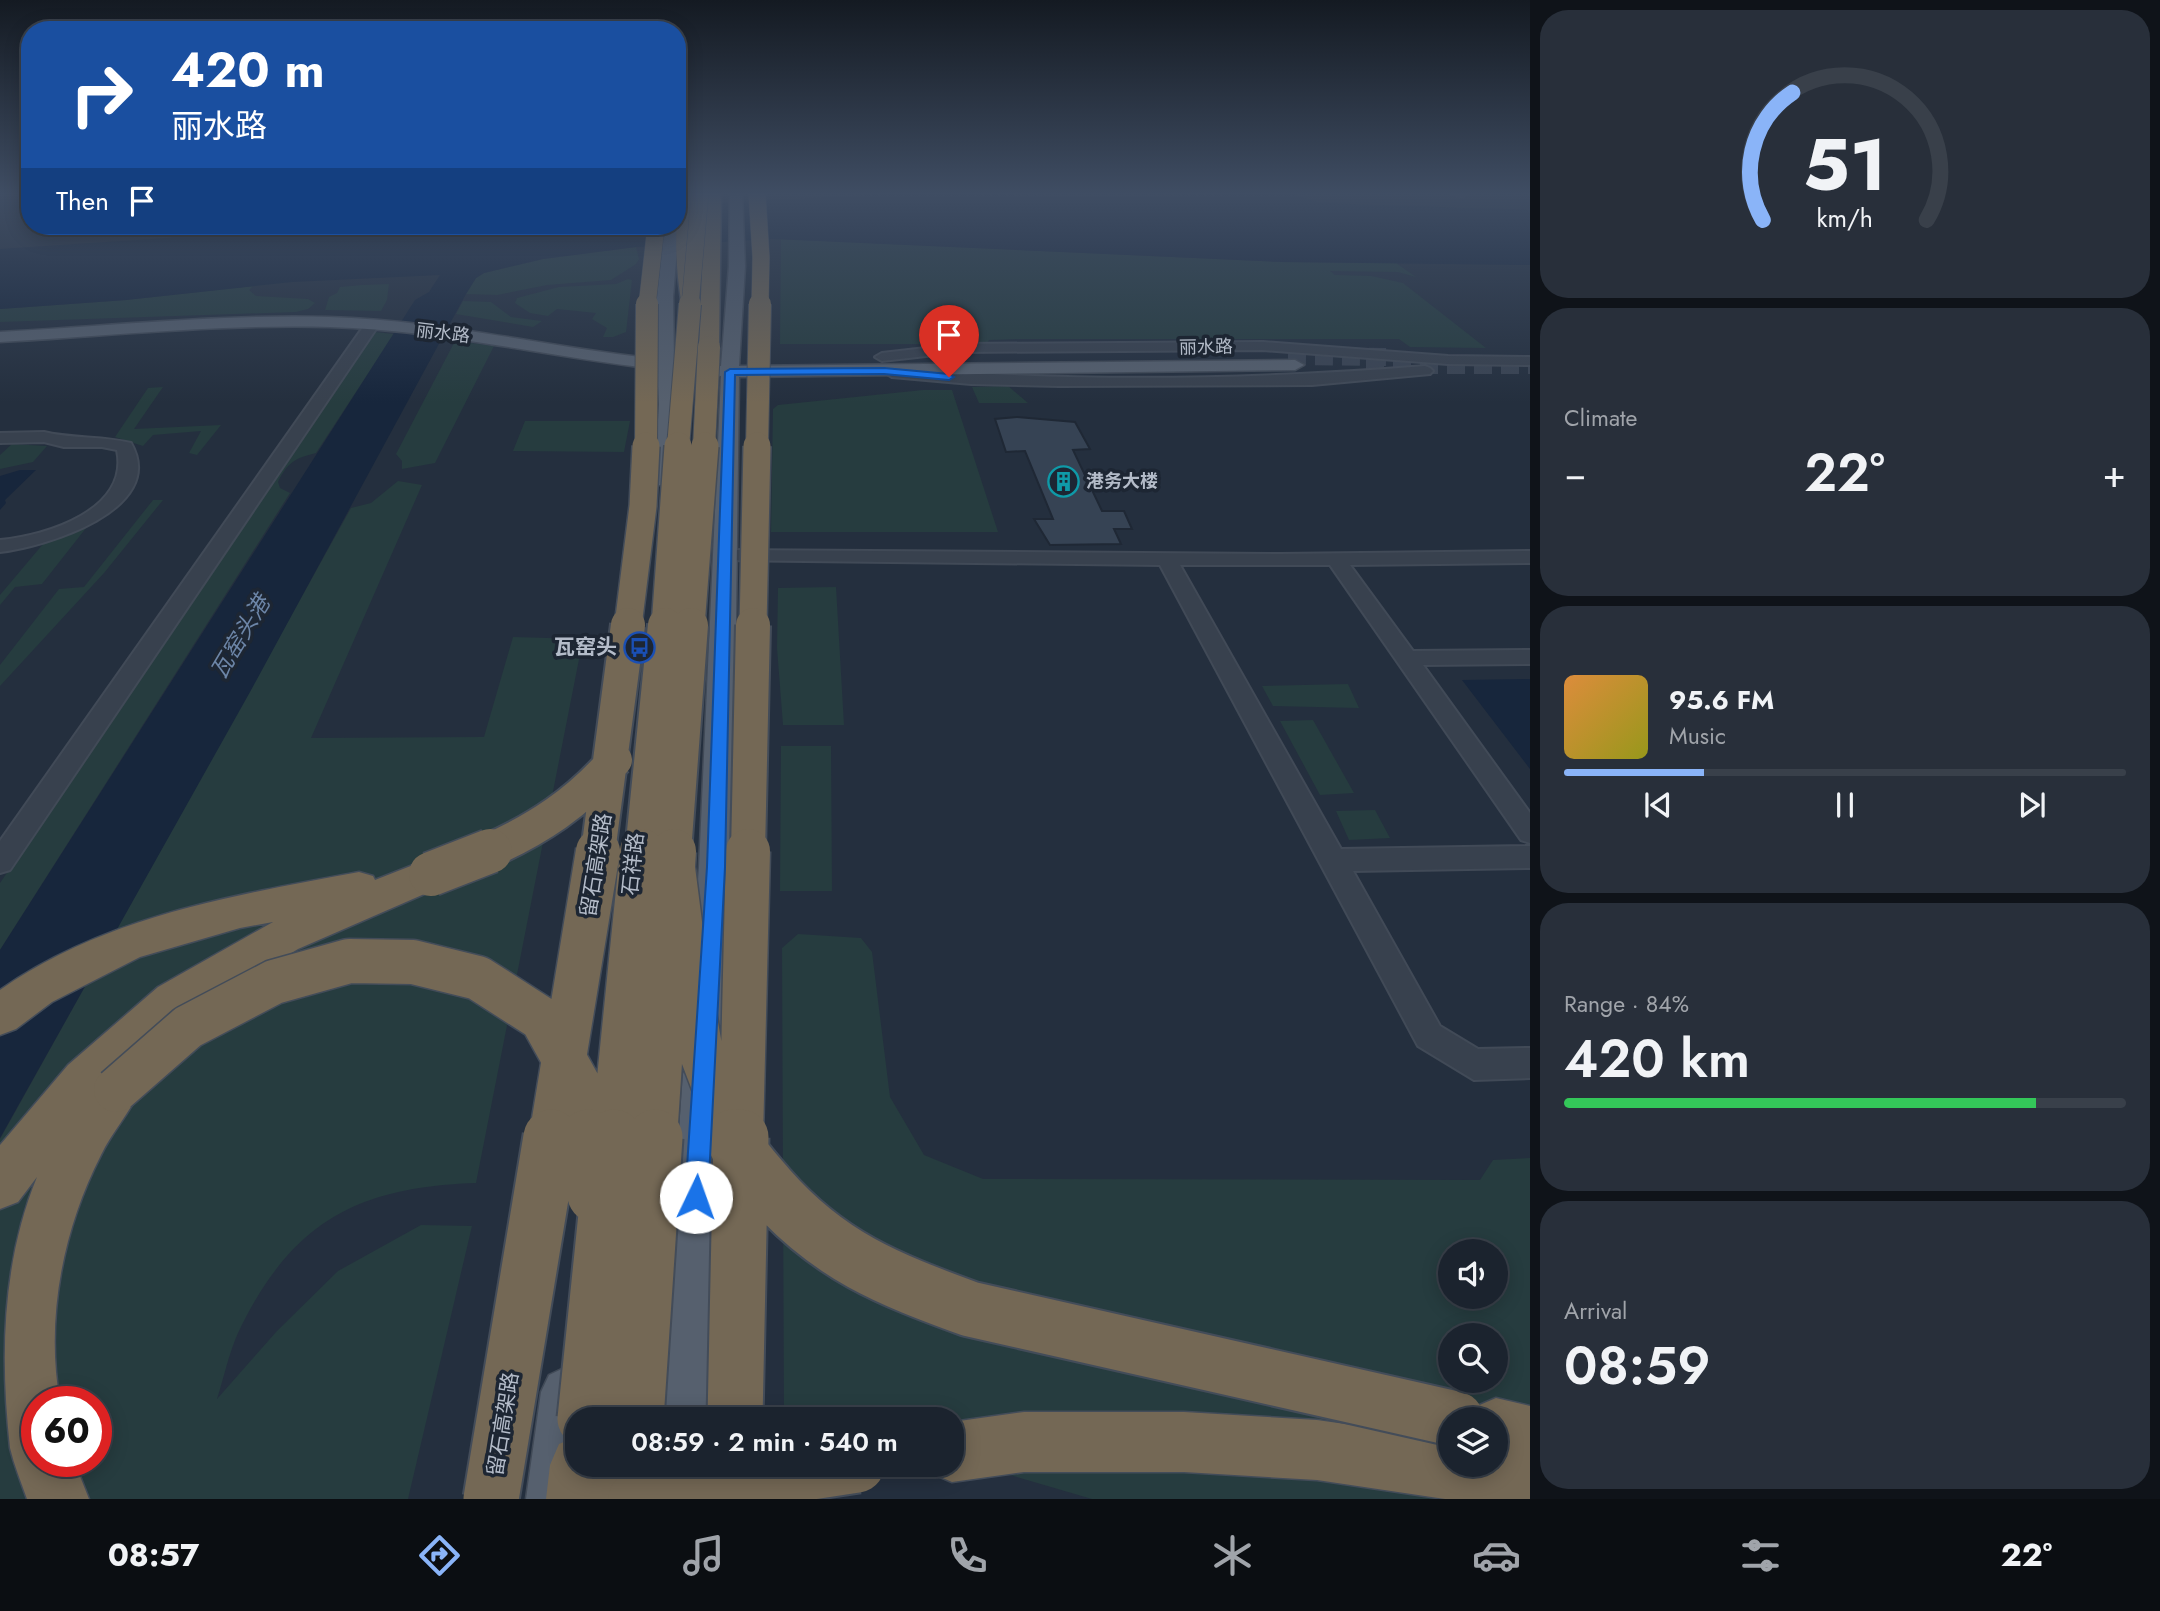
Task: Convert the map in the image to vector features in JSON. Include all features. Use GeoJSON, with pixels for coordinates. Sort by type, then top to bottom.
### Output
{"type":"FeatureCollection","features":[{"type":"Feature","properties":{"kind":"highway","name":"留石高架路"},"geometry":{"type":"LineString","coordinates":[[491,1499],[607,799],[643,506],[646,463],[647,308],[657,263]]}},
{"type":"Feature","properties":{"kind":"highway"},"geometry":{"type":"LineString","coordinates":[[686,263],[700,304]]}},
{"type":"Feature","properties":{"kind":"highway","name":"留石高架路"},"geometry":{"type":"LineString","coordinates":[[586,1407],[705,263]]}},
{"type":"Feature","properties":{"kind":"highway","name":"留石高架路"},"geometry":{"type":"LineString","coordinates":[[637,1407],[706,427],[700,304],[712,263]]}},
{"type":"Feature","properties":{"kind":"highway"},"geometry":{"type":"LineString","coordinates":[[736,1407],[761,263]]}},
{"type":"Feature","properties":{"kind":"highway"},"geometry":{"type":"LineString","coordinates":[[0,1184],[85,1082],[174,1001],[283,936],[431,874],[485,855],[535,829],[569,807],[599,781],[637,726],[654,682],[665,628]]}},
{"type":"Feature","properties":{"kind":"highway"},"geometry":{"type":"LineString","coordinates":[[673,868],[685,962],[701,1052],[740,1154],[797,1219],[848,1256],[896,1282],[970,1309],[1438,1415]]}},
{"type":"Feature","properties":{"kind":"highway"},"geometry":{"type":"LineString","coordinates":[[0,1015],[37,988],[130,942],[240,911],[431,874]]}},
{"type":"Feature","properties":{"kind":"highway"},"geometry":{"type":"LineString","coordinates":[[58,1499],[38,1476],[13,1418],[3,1348],[15,1280],[33,1222],[60,1169],[88,1124],[116,1090],[188,1027],[274,982],[349,961],[413,962],[478,978],[542,1019],[582,1091],[603,1257]]}},
{"type":"Feature","properties":{"kind":"highway"},"geometry":{"type":"LineString","coordinates":[[1508,1431],[1530,1436]]}},
{"type":"Feature","properties":{"kind":"highway"},"geometry":{"type":"LineString","coordinates":[[964,1450],[1024,1442],[1184,1442],[1317,1450],[1530,1481]]}},
{"type":"Feature","properties":{"kind":"highway"},"geometry":{"type":"LineString","coordinates":[[577,1499],[579,1477]]}},
{"type":"Feature","properties":{"kind":"highway"},"geometry":{"type":"LineString","coordinates":[[630,1499],[632,1477]]}},
{"type":"Feature","properties":{"kind":"highway"},"geometry":{"type":"LineString","coordinates":[[734,1477],[734,1499]]}},
{"type":"Feature","properties":{"kind":"highway"},"geometry":{"type":"LineString","coordinates":[[636,1499],[779,1477]]}},
{"type":"Feature","properties":{"kind":"main road","name":"石祥路"},"geometry":{"type":"LineString","coordinates":[[552,1499],[635,856],[662,553],[669,404],[665,359],[663,263]]}},
{"type":"Feature","properties":{"kind":"main road"},"geometry":{"type":"LineString","coordinates":[[684,1407],[716,867],[735,263]]}},
{"type":"Feature","properties":{"kind":"main road","name":"丽水路"},"geometry":{"type":"LineString","coordinates":[[0,329],[336,314],[453,329],[602,358],[731,364],[1030,366],[1292,360]]}},
{"type":"Feature","properties":{"kind":"main road","name":"丽水路"},"geometry":{"type":"LineString","coordinates":[[0,337],[219,325],[330,322],[371,326],[395,323]]}},
{"type":"Feature","properties":{"kind":"main road"},"geometry":{"type":"LineString","coordinates":[[678,1499],[679,1477]]}},
{"type":"Feature","properties":{"kind":"street"},"geometry":{"type":"LineString","coordinates":[[0,862],[371,326]]}},
{"type":"Feature","properties":{"kind":"street","name":"丽水路"},"geometry":{"type":"LineString","coordinates":[[883,364],[961,348],[1263,346],[1448,360],[1530,361]]}},
{"type":"Feature","properties":{"kind":"street","name":"丽水路"},"geometry":{"type":"LineString","coordinates":[[883,364],[971,379],[1059,381],[1312,380],[1430,370],[1530,371]]}},
{"type":"Feature","properties":{"kind":"street"},"geometry":{"type":"LineString","coordinates":[[0,438],[44,437],[64,442],[102,442],[125,447],[129,468],[121,490],[110,503],[88,519],[34,542],[0,546]]}},
{"type":"Feature","properties":{"kind":"street"},"geometry":{"type":"LineString","coordinates":[[725,556],[1167,559],[1530,557]]}},
{"type":"Feature","properties":{"kind":"street"},"geometry":{"type":"LineString","coordinates":[[1167,559],[1429,1036],[1474,1065],[1530,1063]]}},
{"type":"Feature","properties":{"kind":"street"},"geometry":{"type":"LineString","coordinates":[[1336,559],[1530,833]]}},
{"type":"Feature","properties":{"kind":"street"},"geometry":{"type":"LineString","coordinates":[[1406,658],[1530,657]]}},
{"type":"Feature","properties":{"kind":"street"},"geometry":{"type":"LineString","coordinates":[[1332,860],[1530,857]]}},
{"type":"Feature","properties":{"kind":"green space"},"geometry":{"type":"Polygon","coordinates":[[[526,263],[637,263],[611,280],[547,285],[497,295],[466,294],[476,278],[484,273],[526,263]]]}},
{"type":"Feature","properties":{"kind":"green space"},"geometry":{"type":"Polygon","coordinates":[[[781,263],[1391,263],[1396,263],[1416,277],[1398,272],[1330,271],[1335,275],[1371,276],[1403,283],[1486,348],[1410,347],[1399,339],[1021,339],[989,340],[987,344],[780,344],[781,263]]]}},
{"type":"Feature","properties":{"kind":"green space"},"geometry":{"type":"Polygon","coordinates":[[[632,280],[626,332],[613,337],[603,337],[607,328],[592,319],[596,313],[557,309],[548,316],[530,313],[515,303],[517,298],[559,287],[616,284],[632,280]]]}},
{"type":"Feature","properties":{"kind":"green space"},"geometry":{"type":"Polygon","coordinates":[[[389,284],[387,300],[381,311],[325,310],[329,297],[337,293],[340,287],[389,284]]]}},
{"type":"Feature","properties":{"kind":"green space"},"geometry":{"type":"Polygon","coordinates":[[[253,286],[249,290],[256,296],[308,299],[315,303],[308,309],[296,312],[0,322],[0,309],[126,300],[253,286]]]}},
{"type":"Feature","properties":{"kind":"green space"},"geometry":{"type":"Polygon","coordinates":[[[463,301],[491,302],[511,317],[542,321],[533,327],[456,314],[463,301]]]}},
{"type":"Feature","properties":{"kind":"green space"},"geometry":{"type":"Polygon","coordinates":[[[375,332],[394,334],[316,453],[292,462],[281,476],[278,482],[280,488],[290,493],[0,950],[0,883],[375,332]]]}},
{"type":"Feature","properties":{"kind":"green space"},"geometry":{"type":"Polygon","coordinates":[[[455,341],[494,346],[435,463],[402,469],[402,461],[396,454],[455,341]]]}},
{"type":"Feature","properties":{"kind":"green space"},"geometry":{"type":"Polygon","coordinates":[[[1008,386],[1028,403],[979,403],[972,387],[1008,386]]]}},
{"type":"Feature","properties":{"kind":"green space"},"geometry":{"type":"Polygon","coordinates":[[[163,387],[134,429],[221,425],[197,455],[189,453],[201,431],[153,435],[143,446],[115,437],[148,388],[163,387]]]}},
{"type":"Feature","properties":{"kind":"green space"},"geometry":{"type":"Polygon","coordinates":[[[923,390],[952,390],[998,532],[771,532],[773,409],[778,405],[923,390]]]}},
{"type":"Feature","properties":{"kind":"green space"},"geometry":{"type":"Polygon","coordinates":[[[525,421],[630,421],[624,452],[513,451],[525,421]]]}},
{"type":"Feature","properties":{"kind":"green space"},"geometry":{"type":"Polygon","coordinates":[[[12,444],[47,446],[33,462],[0,469],[0,455],[12,444]]]}},
{"type":"Feature","properties":{"kind":"green space"},"geometry":{"type":"Polygon","coordinates":[[[398,481],[422,485],[311,738],[484,737],[513,637],[583,639],[476,1183],[434,1186],[362,1203],[332,1218],[305,1238],[281,1263],[238,1333],[217,1399],[277,1331],[338,1271],[421,1225],[472,1226],[408,1499],[0,1499],[0,1139],[351,508],[371,503],[398,481]]]}},
{"type":"Feature","properties":{"kind":"green space"},"geometry":{"type":"Polygon","coordinates":[[[153,500],[163,500],[104,573],[0,686],[0,665],[59,589],[84,587],[153,500]]]}},
{"type":"Feature","properties":{"kind":"green space"},"geometry":{"type":"Polygon","coordinates":[[[90,523],[42,584],[15,587],[0,605],[0,595],[43,544],[90,523]]]}},
{"type":"Feature","properties":{"kind":"green space"},"geometry":{"type":"Polygon","coordinates":[[[836,587],[844,725],[783,725],[777,648],[778,588],[836,587]]]}},
{"type":"Feature","properties":{"kind":"green space"},"geometry":{"type":"Polygon","coordinates":[[[1348,684],[1359,708],[1273,706],[1262,686],[1348,684]]]}},
{"type":"Feature","properties":{"kind":"green space"},"geometry":{"type":"Polygon","coordinates":[[[1313,720],[1354,793],[1320,795],[1280,721],[1313,720]]]}},
{"type":"Feature","properties":{"kind":"green space"},"geometry":{"type":"Polygon","coordinates":[[[781,746],[831,746],[832,891],[780,891],[781,746]]]}},
{"type":"Feature","properties":{"kind":"green space"},"geometry":{"type":"Polygon","coordinates":[[[1375,810],[1390,838],[1349,840],[1336,811],[1375,810]]]}},
{"type":"Feature","properties":{"kind":"green space"},"geometry":{"type":"Polygon","coordinates":[[[798,934],[861,938],[872,952],[890,1097],[924,1155],[983,1179],[1480,1180],[1493,1160],[1530,1158],[1530,1499],[1092,1499],[964,1462],[964,1407],[784,1407],[782,948],[798,934]]]}},
{"type":"Feature","properties":{"kind":"water","name":"瓦窑头港"},"geometry":{"type":"Polygon","coordinates":[[[0,263],[526,263],[484,273],[476,278],[466,294],[250,692],[0,1138],[0,950],[415,300],[429,292],[440,275],[292,282],[126,300],[0,309],[0,263]]]}},
{"type":"Feature","properties":{"kind":"water"},"geometry":{"type":"Polygon","coordinates":[[[1361,263],[1530,263],[1530,265],[1361,263]]]}},
{"type":"Feature","properties":{"kind":"water"},"geometry":{"type":"Polygon","coordinates":[[[20,470],[36,470],[5,500],[6,503],[0,510],[0,476],[20,470]]]}},
{"type":"Feature","properties":{"kind":"water"},"geometry":{"type":"Polygon","coordinates":[[[1530,679],[1530,769],[1462,680],[1530,679]]]}},
{"type":"Feature","properties":{"kind":"building","name":"港务大楼"},"geometry":{"type":"Polygon","coordinates":[[[1017,417],[1075,422],[1090,449],[1073,450],[1102,511],[1124,511],[1132,529],[1114,529],[1121,544],[1050,545],[1034,519],[1053,519],[1025,451],[1006,452],[995,419],[1017,417]]]}},
{"type":"Feature","properties":{"kind":"tunnel"},"geometry":{"type":"LineString","coordinates":[[1288,356],[1386,357]]}},
{"type":"Feature","properties":{"kind":"tunnel"},"geometry":{"type":"LineString","coordinates":[[1366,365],[1530,365]]}},
{"type":"Feature","properties":{"kind":"place","name":"港务大楼"},"geometry":{"type":"Point","coordinates":[1063,481]}},
{"type":"Feature","properties":{"kind":"place","name":"瓦窑头"},"geometry":{"type":"Point","coordinates":[640,647]}},
{"type":"Feature","properties":{"kind":"route"},"geometry":{"type":"LineString","coordinates":[[696,1197],[716,867],[730,372],[884,371],[949,377]]}}]}
